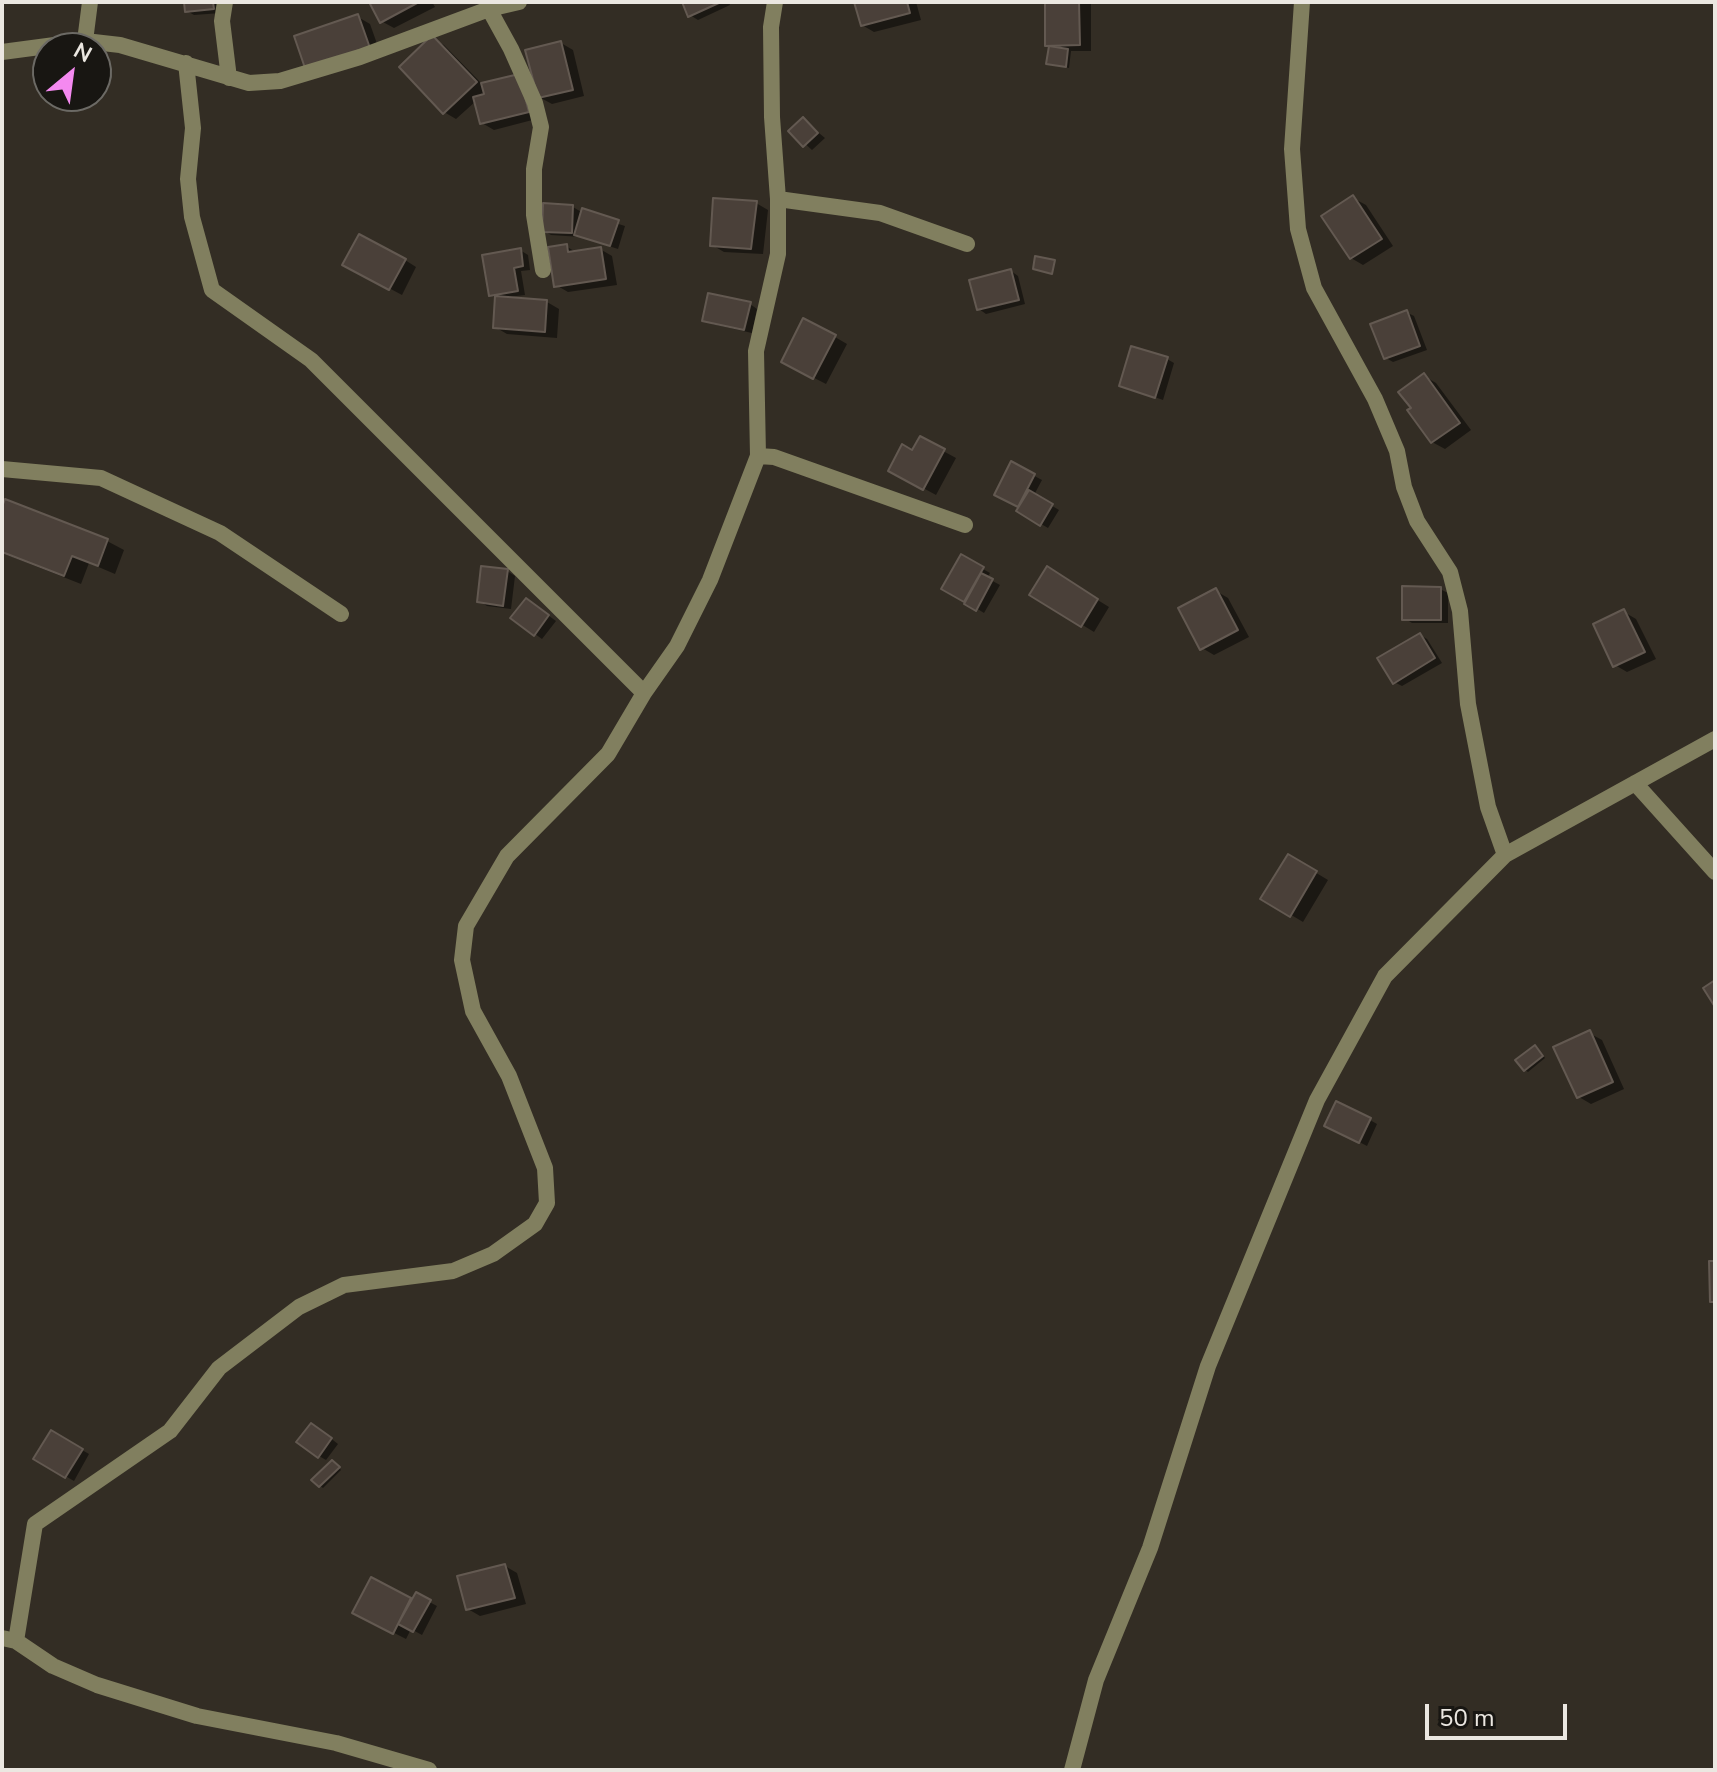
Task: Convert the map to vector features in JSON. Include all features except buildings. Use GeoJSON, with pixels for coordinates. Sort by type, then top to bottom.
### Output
{"type":"FeatureCollection","features":[{"type":"Feature","properties":{"kind":"street"},"geometry":{"type":"LineString","coordinates":[[86,32],[90,2]]}},
{"type":"Feature","properties":{"kind":"street"},"geometry":{"type":"LineString","coordinates":[[225,2],[222,21],[229,78]]}},
{"type":"Feature","properties":{"kind":"street"},"geometry":{"type":"LineString","coordinates":[[112,44],[249,83],[280,81],[360,57],[489,9],[519,2]]}},
{"type":"Feature","properties":{"kind":"street"},"geometry":{"type":"LineString","coordinates":[[429,1770],[336,1743],[197,1716],[97,1685],[53,1666],[9,1640],[35,1524],[170,1431],[219,1368],[299,1307],[344,1285],[453,1271],[493,1254],[535,1224],[547,1203],[545,1168],[509,1076],[473,1011],[462,960],[466,926],[507,856],[608,754],[644,693],[677,646],[710,580],[758,456],[756,351],[778,254],[778,199],[772,117],[771,27],[775,2]]}},
{"type":"Feature","properties":{"kind":"street"},"geometry":{"type":"LineString","coordinates":[[1302,2],[1292,149],[1298,229],[1314,288],[1375,399],[1397,451],[1404,487],[1417,521],[1450,572],[1460,611],[1471,718],[1488,807],[1505,855]]}},
{"type":"Feature","properties":{"kind":"street"},"geometry":{"type":"LineString","coordinates":[[489,9],[517,62],[535,103],[541,127],[534,169],[534,215],[543,270]]}},
{"type":"Feature","properties":{"kind":"street"},"geometry":{"type":"LineString","coordinates":[[2,52],[32,48]]}},
{"type":"Feature","properties":{"kind":"street"},"geometry":{"type":"LineString","coordinates":[[186,63],[193,128],[188,179],[192,217],[212,290],[311,360],[644,693]]}},
{"type":"Feature","properties":{"kind":"street"},"geometry":{"type":"LineString","coordinates":[[778,199],[880,213],[967,244]]}},
{"type":"Feature","properties":{"kind":"street"},"geometry":{"type":"LineString","coordinates":[[758,456],[774,457],[965,525]]}},
{"type":"Feature","properties":{"kind":"street"},"geometry":{"type":"LineString","coordinates":[[2,469],[101,478],[220,533],[341,614]]}},
{"type":"Feature","properties":{"kind":"street"},"geometry":{"type":"LineString","coordinates":[[1072,1770],[1096,1680],[1150,1548],[1208,1366],[1317,1100],[1385,976],[1505,855],[1715,739]]}},
{"type":"Feature","properties":{"kind":"street"},"geometry":{"type":"LineString","coordinates":[[1635,783],[1715,872]]}}]}
